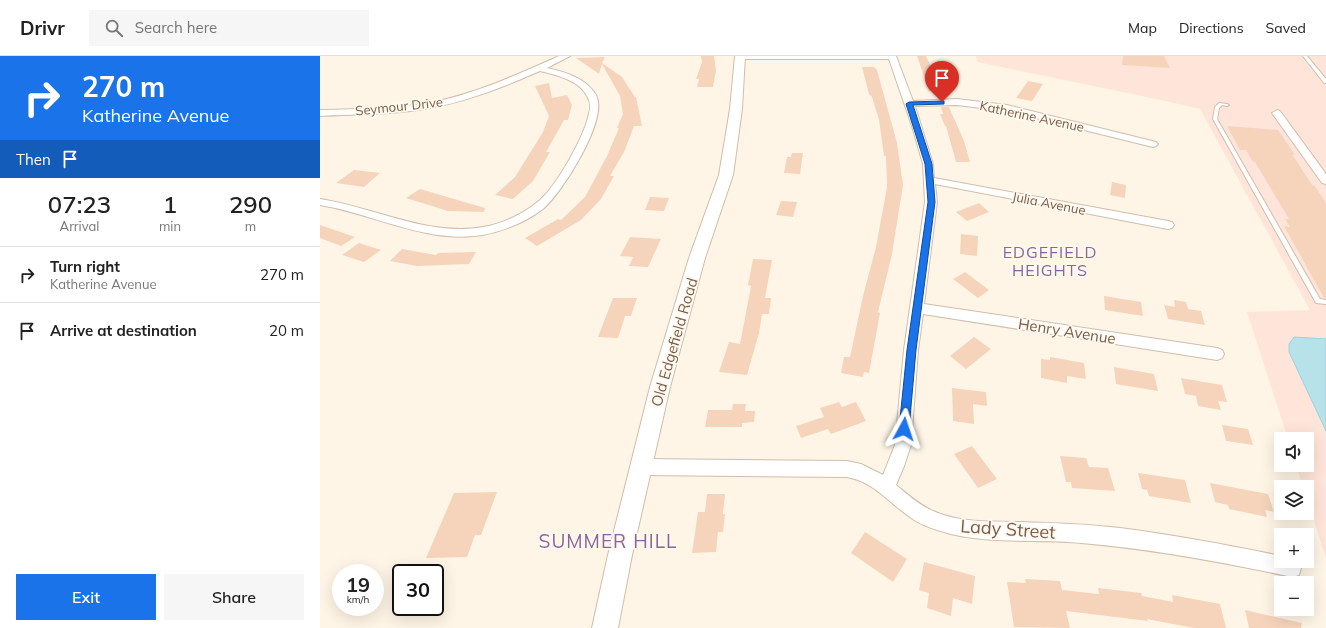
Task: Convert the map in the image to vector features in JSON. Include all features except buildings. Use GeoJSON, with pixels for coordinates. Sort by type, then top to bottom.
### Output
{"type":"FeatureCollection","features":[{"type":"Feature","properties":{"kind":"street","name":"Seymour Drive"},"geometry":{"type":"LineString","coordinates":[[320,113],[431,105],[478,94],[509,82],[566,56]]}},
{"type":"Feature","properties":{"kind":"street"},"geometry":{"type":"LineString","coordinates":[[740,56],[892,57],[909,104],[928,164],[930,180],[930,220],[911,350],[903,445],[897,466],[886,486]]}},
{"type":"Feature","properties":{"kind":"street","name":"Old Edgefield Road"},"geometry":{"type":"LineString","coordinates":[[605,628],[660,387],[691,281],[726,175],[735,117],[740,56]]}},
{"type":"Feature","properties":{"kind":"street"},"geometry":{"type":"LineString","coordinates":[[320,202],[341,205],[389,220],[450,234],[472,233],[490,229],[507,224],[528,214],[545,201],[556,189],[592,121],[594,108],[592,97],[584,87],[568,77],[540,68]]}},
{"type":"Feature","properties":{"kind":"street","name":"Katherine Avenue"},"geometry":{"type":"LineString","coordinates":[[909,104],[957,102],[1007,108],[1153,144]]}},
{"type":"Feature","properties":{"kind":"street"},"geometry":{"type":"LineString","coordinates":[[1277,113],[1326,181]]}},
{"type":"Feature","properties":{"kind":"street","name":"Julia Avenue"},"geometry":{"type":"LineString","coordinates":[[930,180],[1168,225]]}},
{"type":"Feature","properties":{"kind":"street","name":"Henry Avenue"},"geometry":{"type":"LineString","coordinates":[[917,308],[1217,354]]}},
{"type":"Feature","properties":{"kind":"street","name":"Lady Street"},"geometry":{"type":"LineString","coordinates":[[641,467],[848,469],[861,472],[874,478],[886,486],[916,512],[930,519],[952,525],[974,529],[1062,532],[1118,537],[1218,552],[1274,564]]}},
{"type":"Feature","properties":{"kind":"lane"},"geometry":{"type":"LineString","coordinates":[[1304,56],[1326,82]]}},
{"type":"Feature","properties":{"kind":"lane"},"geometry":{"type":"LineString","coordinates":[[1227,105],[1221,104],[1217,107],[1216,119],[1318,301],[1326,302]]}},
{"type":"Feature","properties":{"kind":"shaded area"},"geometry":{"type":"Polygon","coordinates":[[[976,56],[1326,56],[1326,558],[1314,520],[1314,480],[1301,480],[1298,472],[1314,472],[1314,432],[1286,432],[1247,312],[1310,310],[1200,109],[977,62],[976,56]]]}},
{"type":"Feature","properties":{"kind":"water"},"geometry":{"type":"Polygon","coordinates":[[[1294,337],[1326,339],[1326,431],[1289,352],[1289,344],[1294,337]]]}},
{"type":"Feature","properties":{"kind":"district","name":"EDGEFIELD HEIGHTS"},"geometry":{"type":"Point","coordinates":[1050,261]}},
{"type":"Feature","properties":{"kind":"district","name":"SUMMER HILL"},"geometry":{"type":"Point","coordinates":[608,541]}},
{"type":"Feature","properties":{"kind":"route"},"geometry":{"type":"LineString","coordinates":[[904,429],[911,350],[930,220],[931,202],[928,164],[909,104],[942,102]]}}]}
